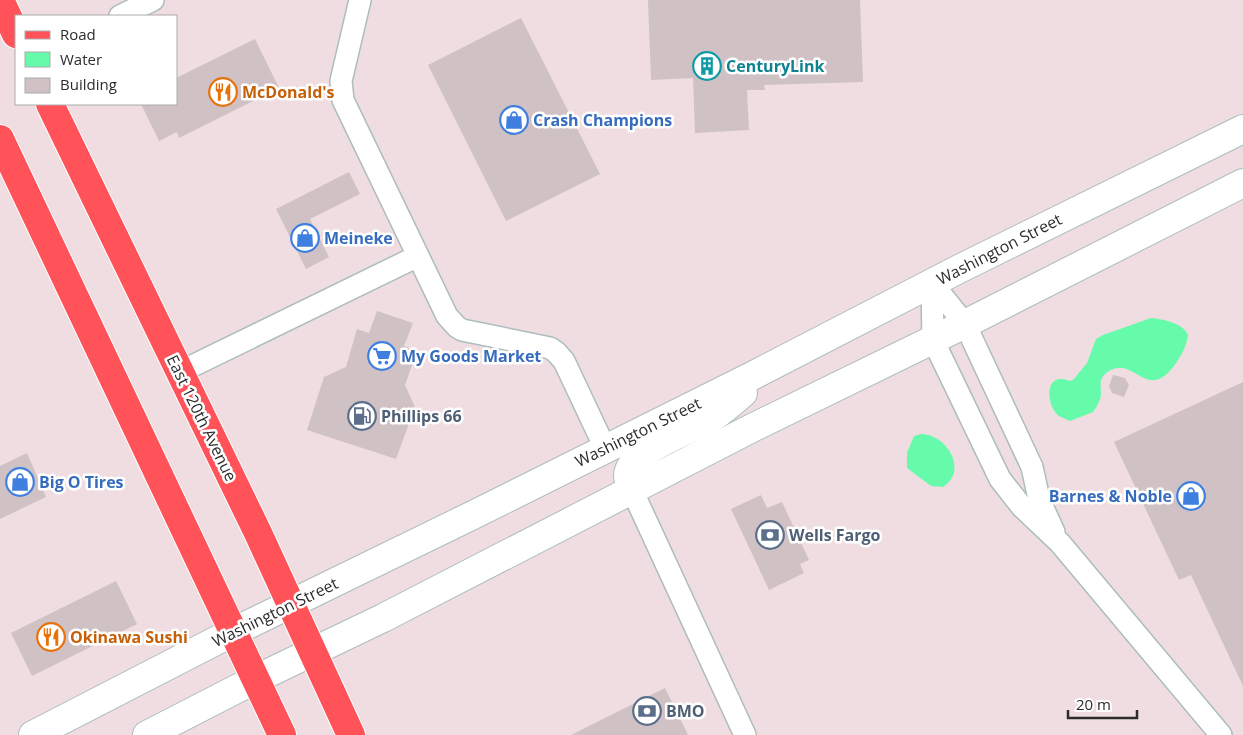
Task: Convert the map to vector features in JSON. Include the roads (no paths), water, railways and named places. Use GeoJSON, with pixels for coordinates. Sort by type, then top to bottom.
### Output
{"type":"FeatureCollection","features":[{"type":"Feature","properties":{"kind":"main road"},"geometry":{"type":"LineString","coordinates":[[0,0],[15,32]]}},
{"type":"Feature","properties":{"kind":"main road","name":"East 120th Avenue"},"geometry":{"type":"LineString","coordinates":[[50,105],[292,603],[351,735]]}},
{"type":"Feature","properties":{"kind":"main road","name":"Washington Street"},"geometry":{"type":"LineString","coordinates":[[33,735],[233,632],[460,521],[783,360],[932,282],[1243,129]]}},
{"type":"Feature","properties":{"kind":"main road"},"geometry":{"type":"LineString","coordinates":[[0,139],[282,735]]}},
{"type":"Feature","properties":{"kind":"main road"},"geometry":{"type":"LineString","coordinates":[[147,735],[567,525],[814,397],[933,340],[1243,183]]}},
{"type":"Feature","properties":{"kind":"main road"},"geometry":{"type":"LineString","coordinates":[[632,490],[628,474],[636,460],[662,443],[717,414],[783,360]]}},
{"type":"Feature","properties":{"kind":"street"},"geometry":{"type":"LineString","coordinates":[[122,15],[153,0]]}},
{"type":"Feature","properties":{"kind":"street"},"geometry":{"type":"LineString","coordinates":[[360,0],[346,58],[341,90],[343,100],[447,316],[456,327],[462,330],[550,348],[564,361],[605,448]]}},
{"type":"Feature","properties":{"kind":"street"},"geometry":{"type":"LineString","coordinates":[[180,372],[418,256]]}},
{"type":"Feature","properties":{"kind":"street"},"geometry":{"type":"LineString","coordinates":[[932,282],[965,324],[1032,467],[1039,499],[1060,543]]}},
{"type":"Feature","properties":{"kind":"street"},"geometry":{"type":"LineString","coordinates":[[932,282],[933,340],[1000,479],[1022,507],[1060,543],[1221,735]]}},
{"type":"Feature","properties":{"kind":"street"},"geometry":{"type":"LineString","coordinates":[[632,490],[745,735]]}},
{"type":"Feature","properties":{"kind":"water"},"geometry":{"type":"Polygon","coordinates":[[[1151,318],[1167,321],[1182,327],[1188,335],[1182,354],[1166,375],[1157,380],[1149,380],[1126,369],[1118,368],[1109,371],[1102,379],[1100,399],[1093,412],[1070,421],[1059,416],[1051,405],[1050,398],[1051,385],[1055,380],[1070,381],[1074,379],[1087,363],[1096,339],[1151,318]]]}},
{"type":"Feature","properties":{"kind":"water"},"geometry":{"type":"Polygon","coordinates":[[[921,434],[939,440],[951,454],[954,472],[951,480],[943,487],[931,486],[907,468],[907,453],[914,436],[921,434]]]}},
{"type":"Feature","properties":{"kind":"place","name":"CenturyLink"},"geometry":{"type":"Point","coordinates":[707,66]}},
{"type":"Feature","properties":{"kind":"place","name":"McDonald's"},"geometry":{"type":"Point","coordinates":[223,92]}},
{"type":"Feature","properties":{"kind":"place","name":"Crash Champions"},"geometry":{"type":"Point","coordinates":[514,120]}},
{"type":"Feature","properties":{"kind":"place","name":"Meineke"},"geometry":{"type":"Point","coordinates":[305,238]}},
{"type":"Feature","properties":{"kind":"place","name":"My Goods Market"},"geometry":{"type":"Point","coordinates":[382,356]}},
{"type":"Feature","properties":{"kind":"place","name":"Phillips 66"},"geometry":{"type":"Point","coordinates":[362,416]}},
{"type":"Feature","properties":{"kind":"place","name":"Big O Tires"},"geometry":{"type":"Point","coordinates":[20,482]}},
{"type":"Feature","properties":{"kind":"place","name":"Barnes & Noble"},"geometry":{"type":"Point","coordinates":[1191,496]}},
{"type":"Feature","properties":{"kind":"place","name":"Wells Fargo"},"geometry":{"type":"Point","coordinates":[770,535]}},
{"type":"Feature","properties":{"kind":"place","name":"Okinawa Sushi"},"geometry":{"type":"Point","coordinates":[51,637]}},
{"type":"Feature","properties":{"kind":"place","name":"BMO"},"geometry":{"type":"Point","coordinates":[647,711]}}]}
